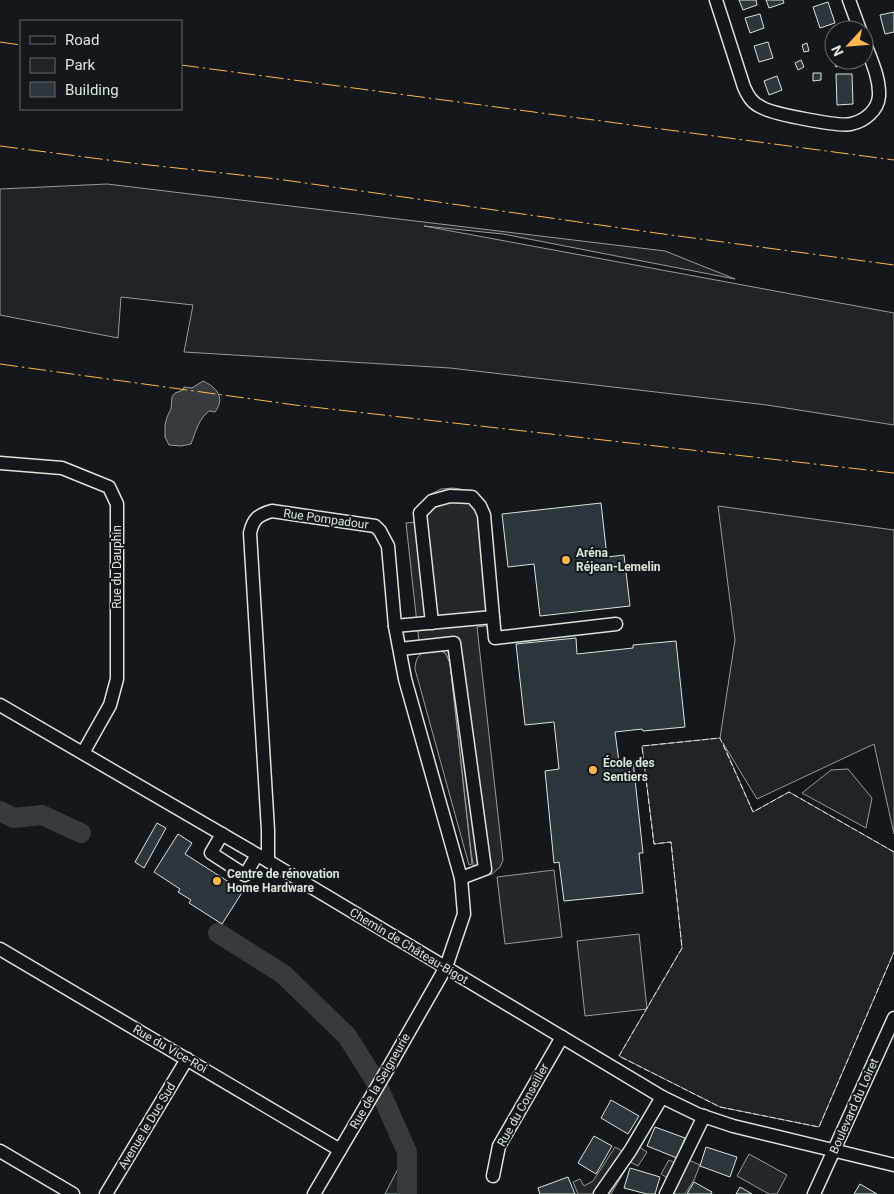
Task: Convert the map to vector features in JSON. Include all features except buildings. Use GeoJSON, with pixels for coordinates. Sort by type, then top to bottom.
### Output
{"type":"FeatureCollection","features":[{"type":"Feature","properties":{"kind":"street"},"geometry":{"type":"LineString","coordinates":[[716,0],[744,87],[750,99],[761,107],[775,113],[850,125],[874,111],[879,98],[878,80],[874,69]]}},
{"type":"Feature","properties":{"kind":"street"},"geometry":{"type":"LineString","coordinates":[[853,1],[858,20]]}},
{"type":"Feature","properties":{"kind":"street","name":"Rue du Dauphin"},"geometry":{"type":"LineString","coordinates":[[0,463],[62,468],[110,487],[117,504],[117,679],[110,706],[84,753]]}},
{"type":"Feature","properties":{"kind":"street"},"geometry":{"type":"LineString","coordinates":[[432,623],[420,513],[432,501],[450,496],[472,497],[480,506],[484,515],[495,638],[616,624]]}},
{"type":"Feature","properties":{"kind":"street","name":"Rue Pompadour"},"geometry":{"type":"LineString","coordinates":[[262,858],[268,830],[250,533],[252,524],[263,514],[272,511],[375,526],[388,546],[396,626],[405,679],[461,878],[464,914],[446,967]]}},
{"type":"Feature","properties":{"kind":"street"},"geometry":{"type":"LineString","coordinates":[[396,626],[493,617]]}},
{"type":"Feature","properties":{"kind":"street"},"geometry":{"type":"LineString","coordinates":[[400,650],[454,643],[484,869],[461,878]]}},
{"type":"Feature","properties":{"kind":"street","name":"Chemin de Château-Bigot"},"geometry":{"type":"LineString","coordinates":[[0,705],[222,834],[662,1097],[704,1116],[733,1126],[894,1165]]}},
{"type":"Feature","properties":{"kind":"street"},"geometry":{"type":"LineString","coordinates":[[222,834],[211,853],[245,875],[262,858]]}},
{"type":"Feature","properties":{"kind":"street","name":"Rue du Vice-Roi"},"geometry":{"type":"LineString","coordinates":[[0,949],[340,1150]]}},
{"type":"Feature","properties":{"kind":"street","name":"Rue de la Seigneurie"},"geometry":{"type":"LineString","coordinates":[[314,1194],[446,967]]}},
{"type":"Feature","properties":{"kind":"street","name":"Boulevard du Loiret"},"geometry":{"type":"LineString","coordinates":[[814,1194],[894,1018]]}},
{"type":"Feature","properties":{"kind":"street","name":"Rue du Conseiller"},"geometry":{"type":"LineString","coordinates":[[493,1176],[499,1146],[562,1037]]}},
{"type":"Feature","properties":{"kind":"street","name":"Avenue le Duc Sud"},"geometry":{"type":"LineString","coordinates":[[106,1194],[187,1059]]}},
{"type":"Feature","properties":{"kind":"street"},"geometry":{"type":"LineString","coordinates":[[600,1194],[630,1151],[662,1097]]}},
{"type":"Feature","properties":{"kind":"street"},"geometry":{"type":"LineString","coordinates":[[666,1194],[704,1116]]}},
{"type":"Feature","properties":{"kind":"street"},"geometry":{"type":"LineString","coordinates":[[0,1151],[73,1194]]}},
{"type":"Feature","properties":{"kind":"green space"},"geometry":{"type":"Polygon","coordinates":[[[107,184],[665,251],[735,279],[503,234],[424,226],[894,313],[894,425],[767,405],[450,368],[184,352],[193,305],[121,297],[118,338],[0,315],[0,189],[107,184]]]}},
{"type":"Feature","properties":{"kind":"green space"},"geometry":{"type":"Polygon","coordinates":[[[718,506],[894,530],[894,834],[874,744],[757,799],[723,743],[753,812],[789,792],[894,852],[894,952],[819,1127],[720,1107],[619,1056],[682,948],[671,842],[654,844],[642,746],[720,738],[735,640],[718,506]]]}},
{"type":"Feature","properties":{"kind":"green space"},"geometry":{"type":"Polygon","coordinates":[[[440,650],[446,654],[450,663],[472,864],[469,865],[415,669],[419,655],[440,650]]]}},
{"type":"Feature","properties":{"kind":"green space"},"geometry":{"type":"Polygon","coordinates":[[[848,769],[872,798],[866,828],[802,793],[831,770],[848,769]]]}},
{"type":"Feature","properties":{"kind":"green space"},"geometry":{"type":"Polygon","coordinates":[[[406,1153],[407,1194],[385,1194],[406,1153]]]}},
{"type":"Feature","properties":{"kind":"shaded area"},"geometry":{"type":"Polygon","coordinates":[[[203,381],[212,386],[218,393],[220,402],[218,407],[215,412],[209,411],[202,418],[191,444],[181,446],[169,445],[165,437],[165,425],[171,409],[172,397],[175,393],[183,390],[184,387],[192,388],[203,381]]]}},
{"type":"Feature","properties":{"kind":"shaded area"},"geometry":{"type":"Polygon","coordinates":[[[441,489],[466,490],[477,496],[499,624],[477,627],[503,860],[500,867],[492,874],[475,877],[450,663],[446,654],[440,650],[420,651],[406,523],[416,522],[419,505],[431,494],[441,489]]]}},
{"type":"Feature","properties":{"kind":"shaded area"},"geometry":{"type":"Polygon","coordinates":[[[554,870],[562,937],[505,944],[497,877],[554,870]]]}},
{"type":"Feature","properties":{"kind":"shaded area"},"geometry":{"type":"Polygon","coordinates":[[[639,934],[647,1009],[585,1016],[577,941],[639,934]]]}},
{"type":"Feature","properties":{"kind":"shaded area"},"geometry":{"type":"Polygon","coordinates":[[[630,1141],[647,1152],[638,1166],[630,1162],[611,1194],[578,1194],[573,1182],[580,1179],[584,1186],[593,1181],[615,1147],[622,1151],[630,1141]]]}},
{"type":"Feature","properties":{"kind":"shaded area"},"geometry":{"type":"Polygon","coordinates":[[[749,1154],[787,1175],[777,1194],[769,1194],[737,1176],[749,1154]]]}},
{"type":"Feature","properties":{"kind":"shaded area"},"geometry":{"type":"Polygon","coordinates":[[[680,1156],[700,1165],[694,1180],[685,1194],[660,1194],[669,1179],[661,1174],[669,1160],[677,1164],[680,1156]]]}},
{"type":"Feature","properties":{"kind":"waterway"},"geometry":{"type":"LineString","coordinates":[[0,811],[14,818],[42,815],[81,833]]}},
{"type":"Feature","properties":{"kind":"waterway"},"geometry":{"type":"LineString","coordinates":[[218,933],[283,974],[347,1036],[376,1082],[407,1152],[407,1194]]}},
{"type":"Feature","properties":{"kind":"fence"},"geometry":{"type":"LineString","coordinates":[[894,852],[789,792],[753,812],[720,738],[642,746],[654,844],[671,842],[682,948],[619,1056],[720,1107],[819,1127],[894,952]]}},
{"type":"Feature","properties":{"kind":"power"},"geometry":{"type":"LineString","coordinates":[[0,42],[20,45]]}},
{"type":"Feature","properties":{"kind":"power"},"geometry":{"type":"LineString","coordinates":[[182,65],[894,160]]}},
{"type":"Feature","properties":{"kind":"power"},"geometry":{"type":"LineString","coordinates":[[0,146],[277,179],[894,265]]}},
{"type":"Feature","properties":{"kind":"power"},"geometry":{"type":"LineString","coordinates":[[0,364],[295,405],[894,473]]}},
{"type":"Feature","properties":{"kind":"place","name":"Aréna Réjean‑Lemelin"},"geometry":{"type":"Point","coordinates":[566,560]}},
{"type":"Feature","properties":{"kind":"place","name":"École des Sentiers"},"geometry":{"type":"Point","coordinates":[593,770]}},
{"type":"Feature","properties":{"kind":"place","name":"Centre de rénovation Home Hardware"},"geometry":{"type":"Point","coordinates":[217,881]}}]}
